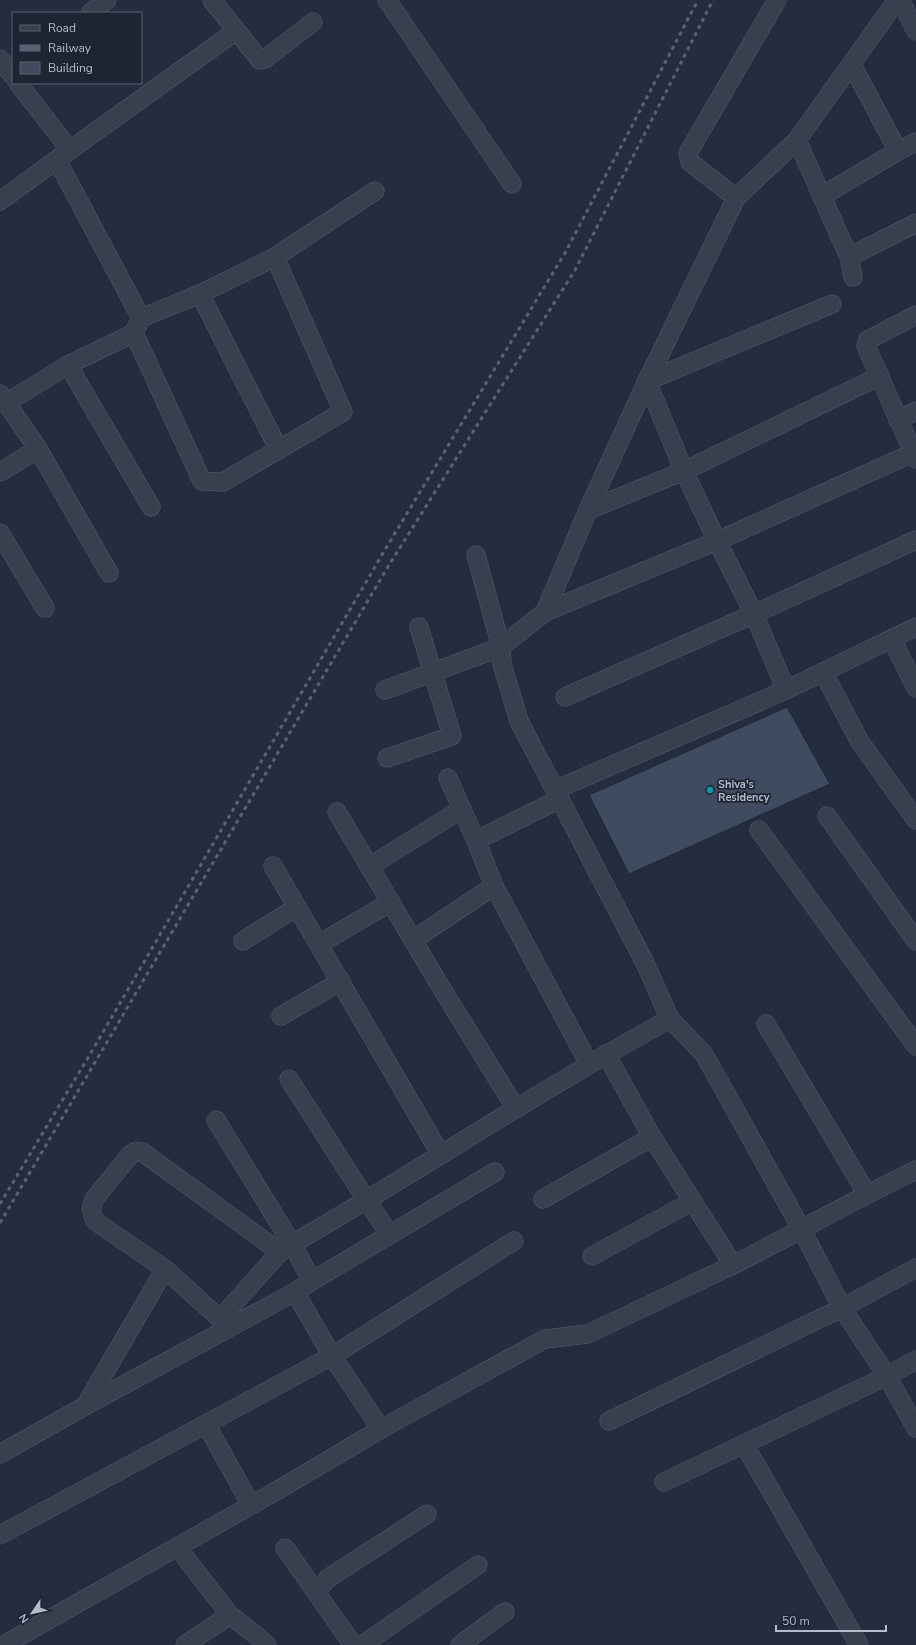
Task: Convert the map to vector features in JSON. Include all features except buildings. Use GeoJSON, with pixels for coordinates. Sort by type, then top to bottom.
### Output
{"type":"FeatureCollection","features":[{"type":"Feature","properties":{"kind":"street"},"geometry":{"type":"LineString","coordinates":[[91,12],[107,0]]}},
{"type":"Feature","properties":{"kind":"street"},"geometry":{"type":"LineString","coordinates":[[212,0],[260,60],[265,59],[313,22]]}},
{"type":"Feature","properties":{"kind":"street"},"geometry":{"type":"LineString","coordinates":[[387,0],[512,184]]}},
{"type":"Feature","properties":{"kind":"street"},"geometry":{"type":"LineString","coordinates":[[736,198],[690,162],[688,153],[777,0]]}},
{"type":"Feature","properties":{"kind":"street"},"geometry":{"type":"LineString","coordinates":[[546,612],[588,510],[646,381],[736,198],[797,140],[897,0]]}},
{"type":"Feature","properties":{"kind":"street"},"geometry":{"type":"LineString","coordinates":[[900,0],[916,31]]}},
{"type":"Feature","properties":{"kind":"street"},"geometry":{"type":"LineString","coordinates":[[0,201],[236,31]]}},
{"type":"Feature","properties":{"kind":"street"},"geometry":{"type":"LineString","coordinates":[[852,65],[898,151]]}},
{"type":"Feature","properties":{"kind":"street"},"geometry":{"type":"LineString","coordinates":[[16,84],[63,155],[138,326],[202,481],[223,482],[343,412],[275,257]]}},
{"type":"Feature","properties":{"kind":"street"},"geometry":{"type":"LineString","coordinates":[[797,140],[849,257],[854,278]]}},
{"type":"Feature","properties":{"kind":"street"},"geometry":{"type":"LineString","coordinates":[[822,196],[916,142]]}},
{"type":"Feature","properties":{"kind":"street"},"geometry":{"type":"LineString","coordinates":[[109,572],[38,449],[3,399],[138,326],[275,257],[375,191]]}},
{"type":"Feature","properties":{"kind":"street"},"geometry":{"type":"LineString","coordinates":[[849,257],[916,223]]}},
{"type":"Feature","properties":{"kind":"street"},"geometry":{"type":"LineString","coordinates":[[200,294],[279,450]]}},
{"type":"Feature","properties":{"kind":"street"},"geometry":{"type":"LineString","coordinates":[[646,381],[832,304]]}},
{"type":"Feature","properties":{"kind":"street"},"geometry":{"type":"LineString","coordinates":[[385,690],[501,647],[546,612],[915,456],[866,346],[868,340],[916,315]]}},
{"type":"Feature","properties":{"kind":"street"},"geometry":{"type":"LineString","coordinates":[[68,365],[150,507]]}},
{"type":"Feature","properties":{"kind":"street"},"geometry":{"type":"LineString","coordinates":[[588,510],[684,471],[880,376]]}},
{"type":"Feature","properties":{"kind":"street"},"geometry":{"type":"LineString","coordinates":[[646,381],[684,471],[754,614],[786,690]]}},
{"type":"Feature","properties":{"kind":"street"},"geometry":{"type":"LineString","coordinates":[[898,420],[916,411]]}},
{"type":"Feature","properties":{"kind":"street"},"geometry":{"type":"LineString","coordinates":[[0,472],[38,449]]}},
{"type":"Feature","properties":{"kind":"street"},"geometry":{"type":"LineString","coordinates":[[0,533],[45,608]]}},
{"type":"Feature","properties":{"kind":"street"},"geometry":{"type":"LineString","coordinates":[[565,697],[754,614],[916,540]]}},
{"type":"Feature","properties":{"kind":"street"},"geometry":{"type":"LineString","coordinates":[[476,555],[501,647],[502,664],[519,721],[645,963],[670,1020],[704,1054],[802,1230],[842,1308],[887,1376],[916,1428]]}},
{"type":"Feature","properties":{"kind":"street"},"geometry":{"type":"LineString","coordinates":[[387,758],[452,736],[419,627]]}},
{"type":"Feature","properties":{"kind":"street"},"geometry":{"type":"LineString","coordinates":[[477,842],[483,837],[557,795],[786,690],[916,628]]}},
{"type":"Feature","properties":{"kind":"street"},"geometry":{"type":"LineString","coordinates":[[892,639],[916,688]]}},
{"type":"Feature","properties":{"kind":"street"},"geometry":{"type":"LineString","coordinates":[[823,672],[860,742],[916,820]]}},
{"type":"Feature","properties":{"kind":"street"},"geometry":{"type":"LineString","coordinates":[[448,778],[477,842],[494,886],[589,1064]]}},
{"type":"Feature","properties":{"kind":"street"},"geometry":{"type":"LineString","coordinates":[[370,866],[462,809]]}},
{"type":"Feature","properties":{"kind":"street"},"geometry":{"type":"LineString","coordinates":[[337,812],[516,1109]]}},
{"type":"Feature","properties":{"kind":"street"},"geometry":{"type":"LineString","coordinates":[[827,816],[916,941]]}},
{"type":"Feature","properties":{"kind":"street"},"geometry":{"type":"LineString","coordinates":[[759,830],[916,1046]]}},
{"type":"Feature","properties":{"kind":"street"},"geometry":{"type":"LineString","coordinates":[[273,866],[441,1155]]}},
{"type":"Feature","properties":{"kind":"street"},"geometry":{"type":"LineString","coordinates":[[413,940],[494,886]]}},
{"type":"Feature","properties":{"kind":"street"},"geometry":{"type":"LineString","coordinates":[[319,944],[391,902]]}},
{"type":"Feature","properties":{"kind":"street"},"geometry":{"type":"LineString","coordinates":[[242,941],[298,907]]}},
{"type":"Feature","properties":{"kind":"street"},"geometry":{"type":"LineString","coordinates":[[281,1016],[341,981]]}},
{"type":"Feature","properties":{"kind":"street"},"geometry":{"type":"LineString","coordinates":[[225,1323],[286,1248],[366,1201],[589,1064],[670,1020]]}},
{"type":"Feature","properties":{"kind":"street"},"geometry":{"type":"LineString","coordinates":[[766,1024],[867,1194]]}},
{"type":"Feature","properties":{"kind":"street"},"geometry":{"type":"LineString","coordinates":[[606,1054],[652,1137],[732,1265]]}},
{"type":"Feature","properties":{"kind":"street"},"geometry":{"type":"LineString","coordinates":[[289,1079],[366,1201],[390,1235]]}},
{"type":"Feature","properties":{"kind":"street"},"geometry":{"type":"LineString","coordinates":[[216,1120],[286,1248],[312,1280]]}},
{"type":"Feature","properties":{"kind":"street"},"geometry":{"type":"LineString","coordinates":[[543,1198],[652,1137]]}},
{"type":"Feature","properties":{"kind":"street"},"geometry":{"type":"LineString","coordinates":[[225,1323],[165,1269],[95,1220],[91,1213],[91,1205],[95,1198],[130,1154],[136,1151],[142,1152],[286,1248]]}},
{"type":"Feature","properties":{"kind":"street"},"geometry":{"type":"LineString","coordinates":[[11,1643],[381,1429],[545,1339],[588,1334],[802,1230],[867,1194],[916,1170]]}},
{"type":"Feature","properties":{"kind":"street"},"geometry":{"type":"LineString","coordinates":[[0,1454],[85,1406],[225,1323],[295,1292],[312,1280],[495,1172]]}},
{"type":"Feature","properties":{"kind":"street"},"geometry":{"type":"LineString","coordinates":[[592,1256],[693,1201]]}},
{"type":"Feature","properties":{"kind":"street"},"geometry":{"type":"LineString","coordinates":[[0,1535],[332,1356],[514,1241]]}},
{"type":"Feature","properties":{"kind":"street"},"geometry":{"type":"LineString","coordinates":[[609,1421],[842,1308],[916,1268]]}},
{"type":"Feature","properties":{"kind":"street"},"geometry":{"type":"LineString","coordinates":[[85,1406],[165,1269]]}},
{"type":"Feature","properties":{"kind":"street"},"geometry":{"type":"LineString","coordinates":[[295,1292],[332,1356],[381,1429]]}},
{"type":"Feature","properties":{"kind":"street"},"geometry":{"type":"LineString","coordinates":[[664,1482],[887,1376],[916,1360]]}},
{"type":"Feature","properties":{"kind":"street"},"geometry":{"type":"LineString","coordinates":[[206,1424],[251,1505]]}},
{"type":"Feature","properties":{"kind":"street"},"geometry":{"type":"LineString","coordinates":[[744,1444],[859,1645]]}},
{"type":"Feature","properties":{"kind":"street"},"geometry":{"type":"LineString","coordinates":[[316,1591],[327,1579],[427,1514]]}},
{"type":"Feature","properties":{"kind":"street"},"geometry":{"type":"LineString","coordinates":[[177,1547],[230,1615],[267,1645]]}},
{"type":"Feature","properties":{"kind":"street"},"geometry":{"type":"LineString","coordinates":[[285,1548],[353,1645]]}},
{"type":"Feature","properties":{"kind":"street"},"geometry":{"type":"LineString","coordinates":[[362,1645],[478,1565]]}},
{"type":"Feature","properties":{"kind":"street"},"geometry":{"type":"LineString","coordinates":[[460,1645],[505,1612]]}},
{"type":"Feature","properties":{"kind":"street"},"geometry":{"type":"LineString","coordinates":[[185,1645],[230,1615]]}},
{"type":"Feature","properties":{"kind":"railway"},"geometry":{"type":"LineString","coordinates":[[0,1204],[92,1051],[383,553],[565,253],[698,0]]}},
{"type":"Feature","properties":{"kind":"railway"},"geometry":{"type":"LineString","coordinates":[[0,1223],[389,565],[575,270],[713,0]]}},
{"type":"Feature","properties":{"kind":"place","name":"Shiva's Residency"},"geometry":{"type":"Point","coordinates":[710,790]}}]}
